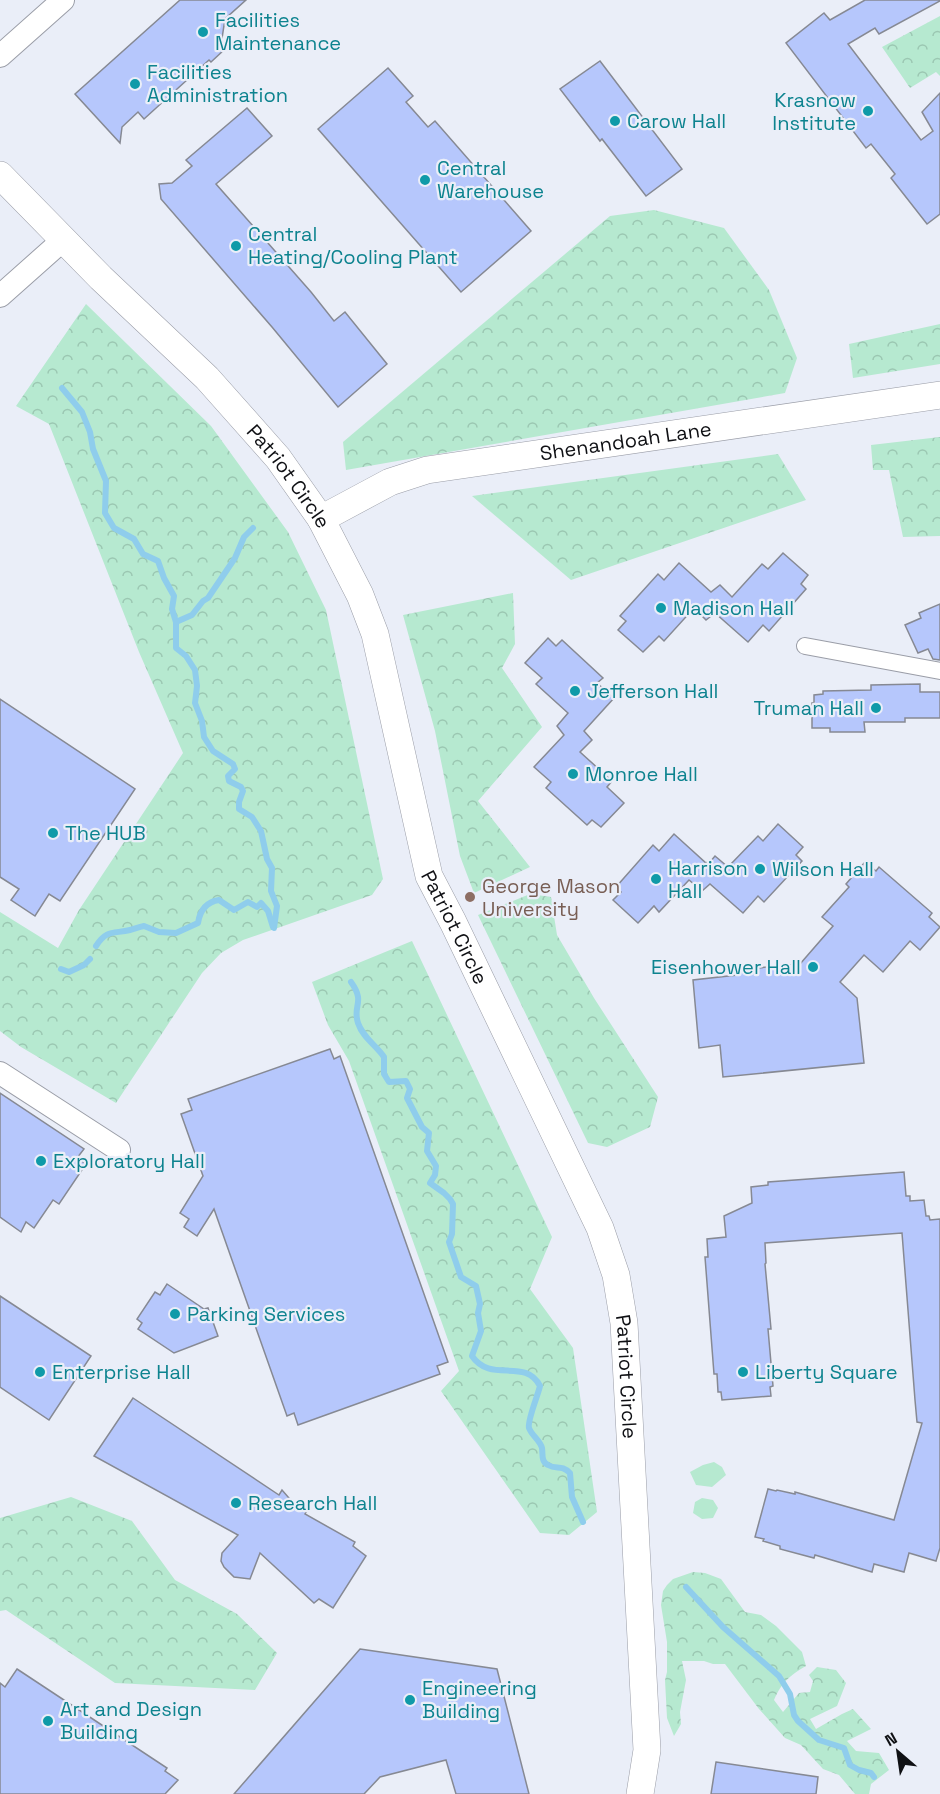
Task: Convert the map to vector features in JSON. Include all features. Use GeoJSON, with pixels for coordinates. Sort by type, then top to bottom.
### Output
{"type":"FeatureCollection","features":[{"type":"Feature","properties":{"kind":"street"},"geometry":{"type":"LineString","coordinates":[[0,56],[63,0]]}},
{"type":"Feature","properties":{"kind":"street","name":"Patriot Circle"},"geometry":{"type":"LineString","coordinates":[[0,175],[63,240],[207,378],[278,458],[321,519],[360,595],[375,634],[429,876],[600,1228],[616,1275],[624,1323],[647,1750],[640,1794]]}},
{"type":"Feature","properties":{"kind":"street"},"geometry":{"type":"LineString","coordinates":[[0,296],[63,240]]}},
{"type":"Feature","properties":{"kind":"street","name":"Shenandoah Lane"},"geometry":{"type":"LineString","coordinates":[[321,519],[390,482],[428,470],[940,395]]}},
{"type":"Feature","properties":{"kind":"street"},"geometry":{"type":"LineString","coordinates":[[806,646],[940,671]]}},
{"type":"Feature","properties":{"kind":"street"},"geometry":{"type":"LineString","coordinates":[[0,1073],[119,1150]]}},
{"type":"Feature","properties":{"kind":"green space"},"geometry":{"type":"Polygon","coordinates":[[[940,16],[940,76],[936,72],[910,88],[882,47],[940,16]]]}},
{"type":"Feature","properties":{"kind":"green space"},"geometry":{"type":"Polygon","coordinates":[[[654,210],[724,228],[769,290],[797,358],[785,393],[346,470],[343,442],[610,216],[654,210]]]}},
{"type":"Feature","properties":{"kind":"green space"},"geometry":{"type":"Polygon","coordinates":[[[86,304],[211,426],[288,532],[326,610],[383,879],[372,895],[243,940],[221,953],[202,973],[116,1103],[21,1047],[0,1031],[0,912],[58,948],[79,910],[183,753],[139,652],[49,424],[16,406],[86,304]]]}},
{"type":"Feature","properties":{"kind":"green space"},"geometry":{"type":"Polygon","coordinates":[[[940,324],[940,364],[853,378],[849,344],[940,324]]]}},
{"type":"Feature","properties":{"kind":"green space"},"geometry":{"type":"Polygon","coordinates":[[[940,437],[940,536],[903,537],[889,470],[873,470],[871,445],[940,437]]]}},
{"type":"Feature","properties":{"kind":"green space"},"geometry":{"type":"Polygon","coordinates":[[[778,454],[806,500],[571,580],[472,496],[778,454]]]}},
{"type":"Feature","properties":{"kind":"green space"},"geometry":{"type":"Polygon","coordinates":[[[513,593],[515,644],[502,668],[542,727],[478,801],[530,867],[474,893],[460,856],[435,731],[403,615],[513,593]]]}},
{"type":"Feature","properties":{"kind":"green space"},"geometry":{"type":"Polygon","coordinates":[[[530,894],[551,897],[557,935],[594,998],[658,1097],[650,1127],[607,1147],[588,1143],[478,915],[530,894]]]}},
{"type":"Feature","properties":{"kind":"green space"},"geometry":{"type":"Polygon","coordinates":[[[412,941],[552,1237],[530,1289],[573,1348],[597,1512],[569,1535],[540,1533],[441,1391],[459,1371],[349,1061],[328,1025],[312,982],[412,941]]]}},
{"type":"Feature","properties":{"kind":"green space"},"geometry":{"type":"Polygon","coordinates":[[[714,1462],[722,1467],[726,1475],[712,1487],[696,1485],[690,1472],[714,1462]]]}},
{"type":"Feature","properties":{"kind":"green space"},"geometry":{"type":"Polygon","coordinates":[[[71,1497],[132,1521],[175,1580],[237,1614],[277,1653],[255,1690],[115,1683],[6,1610],[0,1611],[0,1518],[71,1497]]]}},
{"type":"Feature","properties":{"kind":"green space"},"geometry":{"type":"Polygon","coordinates":[[[702,1498],[713,1500],[718,1508],[713,1518],[702,1519],[693,1513],[695,1502],[702,1498]]]}},
{"type":"Feature","properties":{"kind":"green space"},"geometry":{"type":"Polygon","coordinates":[[[693,1572],[705,1573],[721,1579],[745,1612],[761,1615],[776,1626],[802,1652],[806,1666],[787,1680],[774,1700],[783,1712],[799,1693],[810,1692],[813,1681],[809,1675],[817,1667],[836,1670],[846,1683],[837,1706],[810,1719],[816,1729],[853,1709],[871,1729],[847,1741],[856,1751],[879,1753],[889,1770],[871,1784],[869,1794],[855,1794],[839,1775],[823,1769],[801,1745],[785,1738],[759,1709],[725,1664],[682,1661],[686,1680],[680,1712],[681,1724],[674,1736],[667,1718],[665,1680],[667,1642],[661,1605],[663,1591],[667,1585],[673,1579],[693,1572]]]}},
{"type":"Feature","properties":{"kind":"building","name":"Facilities Administration"},"geometry":{"type":"Polygon","coordinates":[[[180,0],[246,0],[225,19],[221,45],[225,49],[211,62],[209,60],[144,119],[138,112],[122,127],[120,143],[75,94],[180,0]]]}},
{"type":"Feature","properties":{"kind":"building","name":"Krasnow Institute"},"geometry":{"type":"Polygon","coordinates":[[[865,0],[940,0],[879,34],[875,28],[848,44],[921,140],[933,131],[922,112],[940,93],[940,214],[927,224],[891,178],[895,174],[871,144],[866,148],[786,43],[824,13],[830,20],[865,0]]]}},
{"type":"Feature","properties":{"kind":"building","name":"Carow Hall"},"geometry":{"type":"Polygon","coordinates":[[[600,61],[682,169],[646,196],[560,89],[600,61]]]}},
{"type":"Feature","properties":{"kind":"building","name":"Central Warehouse"},"geometry":{"type":"Polygon","coordinates":[[[388,68],[413,96],[406,102],[428,127],[435,121],[531,231],[461,292],[318,129],[388,68]]]}},
{"type":"Feature","properties":{"kind":"building","name":"Central Heating/Cooling Plant"},"geometry":{"type":"Polygon","coordinates":[[[247,108],[272,136],[216,184],[334,321],[345,312],[387,364],[338,407],[161,199],[159,184],[172,183],[192,166],[186,160],[247,108]]]}},
{"type":"Feature","properties":{"kind":"building"},"geometry":{"type":"Polygon","coordinates":[[[783,553],[808,575],[801,584],[806,589],[769,631],[763,625],[748,642],[715,613],[706,620],[694,608],[664,641],[659,636],[643,652],[618,630],[626,621],[620,616],[658,574],[664,580],[679,563],[711,592],[720,585],[732,597],[762,564],[768,569],[783,553]]]}},
{"type":"Feature","properties":{"kind":"building"},"geometry":{"type":"Polygon","coordinates":[[[940,604],[940,660],[933,659],[928,649],[918,653],[905,625],[921,618],[919,613],[940,604]]]}},
{"type":"Feature","properties":{"kind":"building"},"geometry":{"type":"Polygon","coordinates":[[[548,638],[556,646],[562,640],[603,678],[597,683],[614,698],[584,731],[592,740],[580,752],[612,781],[607,787],[624,803],[601,827],[592,820],[587,825],[546,788],[551,782],[534,767],[564,735],[557,726],[568,713],[536,684],[542,678],[525,663],[548,638]]]}},
{"type":"Feature","properties":{"kind":"building","name":"Truman Hall"},"geometry":{"type":"Polygon","coordinates":[[[920,684],[920,692],[940,692],[940,718],[905,718],[905,722],[864,722],[865,732],[830,732],[830,728],[812,728],[814,695],[823,694],[823,691],[871,690],[871,685],[920,684]]]}},
{"type":"Feature","properties":{"kind":"building","name":"The HUB"},"geometry":{"type":"Polygon","coordinates":[[[0,699],[135,789],[60,901],[49,894],[35,916],[11,900],[19,889],[0,877],[0,699]]]}},
{"type":"Feature","properties":{"kind":"building"},"geometry":{"type":"Polygon","coordinates":[[[778,824],[803,847],[796,855],[802,861],[764,902],[758,896],[743,913],[710,884],[702,891],[689,880],[659,912],[654,906],[638,923],[613,900],[621,892],[616,887],[653,845],[659,851],[674,834],[706,863],[715,856],[728,867],[758,836],[763,841],[778,824]]]}},
{"type":"Feature","properties":{"kind":"building","name":"Eisenhower Hall"},"geometry":{"type":"Polygon","coordinates":[[[865,862],[876,871],[879,867],[932,913],[929,917],[940,927],[920,950],[910,941],[883,972],[864,955],[840,982],[857,998],[864,1063],[723,1077],[720,1045],[699,1048],[693,980],[737,975],[737,970],[800,964],[833,926],[822,917],[849,887],[846,884],[865,862]]]}},
{"type":"Feature","properties":{"kind":"building"},"geometry":{"type":"Polygon","coordinates":[[[330,1049],[334,1059],[340,1056],[448,1362],[437,1366],[440,1374],[298,1425],[294,1413],[287,1416],[214,1209],[197,1236],[184,1227],[189,1219],[180,1213],[203,1176],[181,1114],[192,1110],[188,1099],[330,1049]]]}},
{"type":"Feature","properties":{"kind":"building","name":"Exploratory Hall"},"geometry":{"type":"Polygon","coordinates":[[[0,1093],[84,1149],[77,1158],[86,1164],[59,1204],[53,1200],[34,1228],[26,1222],[21,1232],[0,1217],[0,1093]]]}},
{"type":"Feature","properties":{"kind":"building","name":"Liberty Square"},"geometry":{"type":"Polygon","coordinates":[[[904,1172],[906,1196],[910,1196],[910,1201],[924,1200],[926,1216],[929,1216],[930,1220],[940,1219],[940,1548],[936,1561],[909,1553],[904,1572],[874,1564],[872,1572],[815,1555],[814,1558],[780,1549],[780,1546],[755,1537],[768,1489],[795,1494],[795,1492],[894,1520],[922,1423],[917,1422],[902,1233],[765,1243],[771,1329],[768,1329],[773,1386],[770,1387],[771,1396],[722,1400],[721,1392],[718,1392],[717,1374],[714,1374],[705,1257],[708,1257],[707,1239],[726,1237],[724,1216],[752,1203],[751,1187],[768,1185],[768,1182],[904,1172]]]}},
{"type":"Feature","properties":{"kind":"building","name":"Parking Services"},"geometry":{"type":"Polygon","coordinates":[[[167,1284],[204,1309],[208,1308],[218,1336],[174,1353],[138,1329],[142,1323],[137,1319],[155,1292],[160,1295],[167,1284]]]}},
{"type":"Feature","properties":{"kind":"building","name":"Enterprise Hall"},"geometry":{"type":"Polygon","coordinates":[[[0,1296],[91,1356],[49,1420],[0,1387],[0,1296]]]}},
{"type":"Feature","properties":{"kind":"building","name":"Research Hall"},"geometry":{"type":"Polygon","coordinates":[[[133,1398],[279,1495],[282,1490],[295,1505],[307,1510],[305,1514],[355,1542],[353,1546],[366,1556],[333,1608],[319,1599],[314,1603],[260,1553],[250,1579],[234,1577],[221,1561],[222,1553],[238,1535],[94,1456],[133,1398]]]}},
{"type":"Feature","properties":{"kind":"building","name":"Engineering Building"},"geometry":{"type":"Polygon","coordinates":[[[360,1649],[497,1669],[529,1794],[456,1794],[446,1760],[380,1777],[364,1794],[234,1794],[360,1649]]]}},
{"type":"Feature","properties":{"kind":"building","name":"Art and Design Building"},"geometry":{"type":"Polygon","coordinates":[[[17,1669],[167,1768],[165,1771],[178,1780],[165,1794],[0,1794],[0,1683],[5,1687],[17,1669]]]}},
{"type":"Feature","properties":{"kind":"building"},"geometry":{"type":"Polygon","coordinates":[[[716,1762],[818,1777],[816,1794],[711,1794],[716,1762]]]}},
{"type":"Feature","properties":{"kind":"waterway"},"geometry":{"type":"LineString","coordinates":[[62,388],[82,412],[90,432],[93,449],[106,481],[105,513],[114,528],[134,539],[143,554],[158,561],[174,596],[172,609],[176,622],[176,648],[186,656],[195,670],[197,686],[195,703],[202,721],[204,737],[213,751],[233,764],[235,769],[228,776],[229,781],[241,787],[243,791],[239,809],[252,817],[261,831],[267,859],[272,868],[271,891],[277,906],[274,928]]}},
{"type":"Feature","properties":{"kind":"waterway"},"geometry":{"type":"LineString","coordinates":[[176,622],[192,615],[208,598],[235,558],[244,537],[253,528]]}},
{"type":"Feature","properties":{"kind":"waterway"},"geometry":{"type":"LineString","coordinates":[[96,946],[111,933],[144,926],[159,932],[176,933],[198,923],[204,907],[219,900],[234,910],[248,902],[257,907],[261,903],[268,911],[273,927]]}},
{"type":"Feature","properties":{"kind":"waterway"},"geometry":{"type":"LineString","coordinates":[[61,969],[69,972],[84,965],[90,959]]}},
{"type":"Feature","properties":{"kind":"waterway"},"geometry":{"type":"LineString","coordinates":[[351,982],[358,995],[356,1012],[360,1028],[384,1057],[384,1074],[389,1082],[406,1081],[410,1089],[407,1098],[422,1127],[429,1133],[427,1151],[436,1166],[435,1175],[430,1183],[444,1193],[453,1204],[452,1234],[449,1242],[461,1277],[476,1286],[480,1304],[478,1313],[481,1331],[472,1356],[480,1364],[489,1368],[526,1373],[540,1386],[529,1428],[541,1445],[544,1462],[570,1473],[572,1497],[583,1522]]}},
{"type":"Feature","properties":{"kind":"waterway"},"geometry":{"type":"LineString","coordinates":[[686,1587],[723,1627],[779,1676],[790,1694],[794,1715],[798,1721],[819,1740],[844,1748],[850,1765],[871,1773],[874,1777]]}},
{"type":"Feature","properties":{"kind":"place","name":"Facilities Maintenance"},"geometry":{"type":"Point","coordinates":[203,32]}},
{"type":"Feature","properties":{"kind":"place","name":"Facilities Administration"},"geometry":{"type":"Point","coordinates":[135,84]}},
{"type":"Feature","properties":{"kind":"place","name":"Krasnow Institute"},"geometry":{"type":"Point","coordinates":[868,111]}},
{"type":"Feature","properties":{"kind":"place","name":"Carow Hall"},"geometry":{"type":"Point","coordinates":[615,121]}},
{"type":"Feature","properties":{"kind":"place","name":"Central Warehouse"},"geometry":{"type":"Point","coordinates":[425,180]}},
{"type":"Feature","properties":{"kind":"place","name":"Central Heating/Cooling Plant"},"geometry":{"type":"Point","coordinates":[236,246]}},
{"type":"Feature","properties":{"kind":"place","name":"Madison Hall"},"geometry":{"type":"Point","coordinates":[661,608]}},
{"type":"Feature","properties":{"kind":"place","name":"Jefferson Hall"},"geometry":{"type":"Point","coordinates":[575,691]}},
{"type":"Feature","properties":{"kind":"place","name":"Truman Hall"},"geometry":{"type":"Point","coordinates":[876,708]}},
{"type":"Feature","properties":{"kind":"place","name":"Monroe Hall"},"geometry":{"type":"Point","coordinates":[573,774]}},
{"type":"Feature","properties":{"kind":"place","name":"The HUB"},"geometry":{"type":"Point","coordinates":[53,833]}},
{"type":"Feature","properties":{"kind":"place","name":"Wilson Hall"},"geometry":{"type":"Point","coordinates":[760,869]}},
{"type":"Feature","properties":{"kind":"place","name":"Harrison Hall"},"geometry":{"type":"Point","coordinates":[656,879]}},
{"type":"Feature","properties":{"kind":"place","name":"George Mason University"},"geometry":{"type":"Point","coordinates":[470,897]}},
{"type":"Feature","properties":{"kind":"place","name":"Eisenhower Hall"},"geometry":{"type":"Point","coordinates":[813,967]}},
{"type":"Feature","properties":{"kind":"place","name":"Exploratory Hall"},"geometry":{"type":"Point","coordinates":[41,1161]}},
{"type":"Feature","properties":{"kind":"place","name":"Parking Services"},"geometry":{"type":"Point","coordinates":[175,1314]}},
{"type":"Feature","properties":{"kind":"place","name":"Enterprise Hall"},"geometry":{"type":"Point","coordinates":[40,1372]}},
{"type":"Feature","properties":{"kind":"place","name":"Liberty Square"},"geometry":{"type":"Point","coordinates":[743,1372]}},
{"type":"Feature","properties":{"kind":"place","name":"Research Hall"},"geometry":{"type":"Point","coordinates":[236,1503]}},
{"type":"Feature","properties":{"kind":"place","name":"Engineering Building"},"geometry":{"type":"Point","coordinates":[410,1700]}},
{"type":"Feature","properties":{"kind":"place","name":"Art and Design Building"},"geometry":{"type":"Point","coordinates":[48,1721]}}]}
